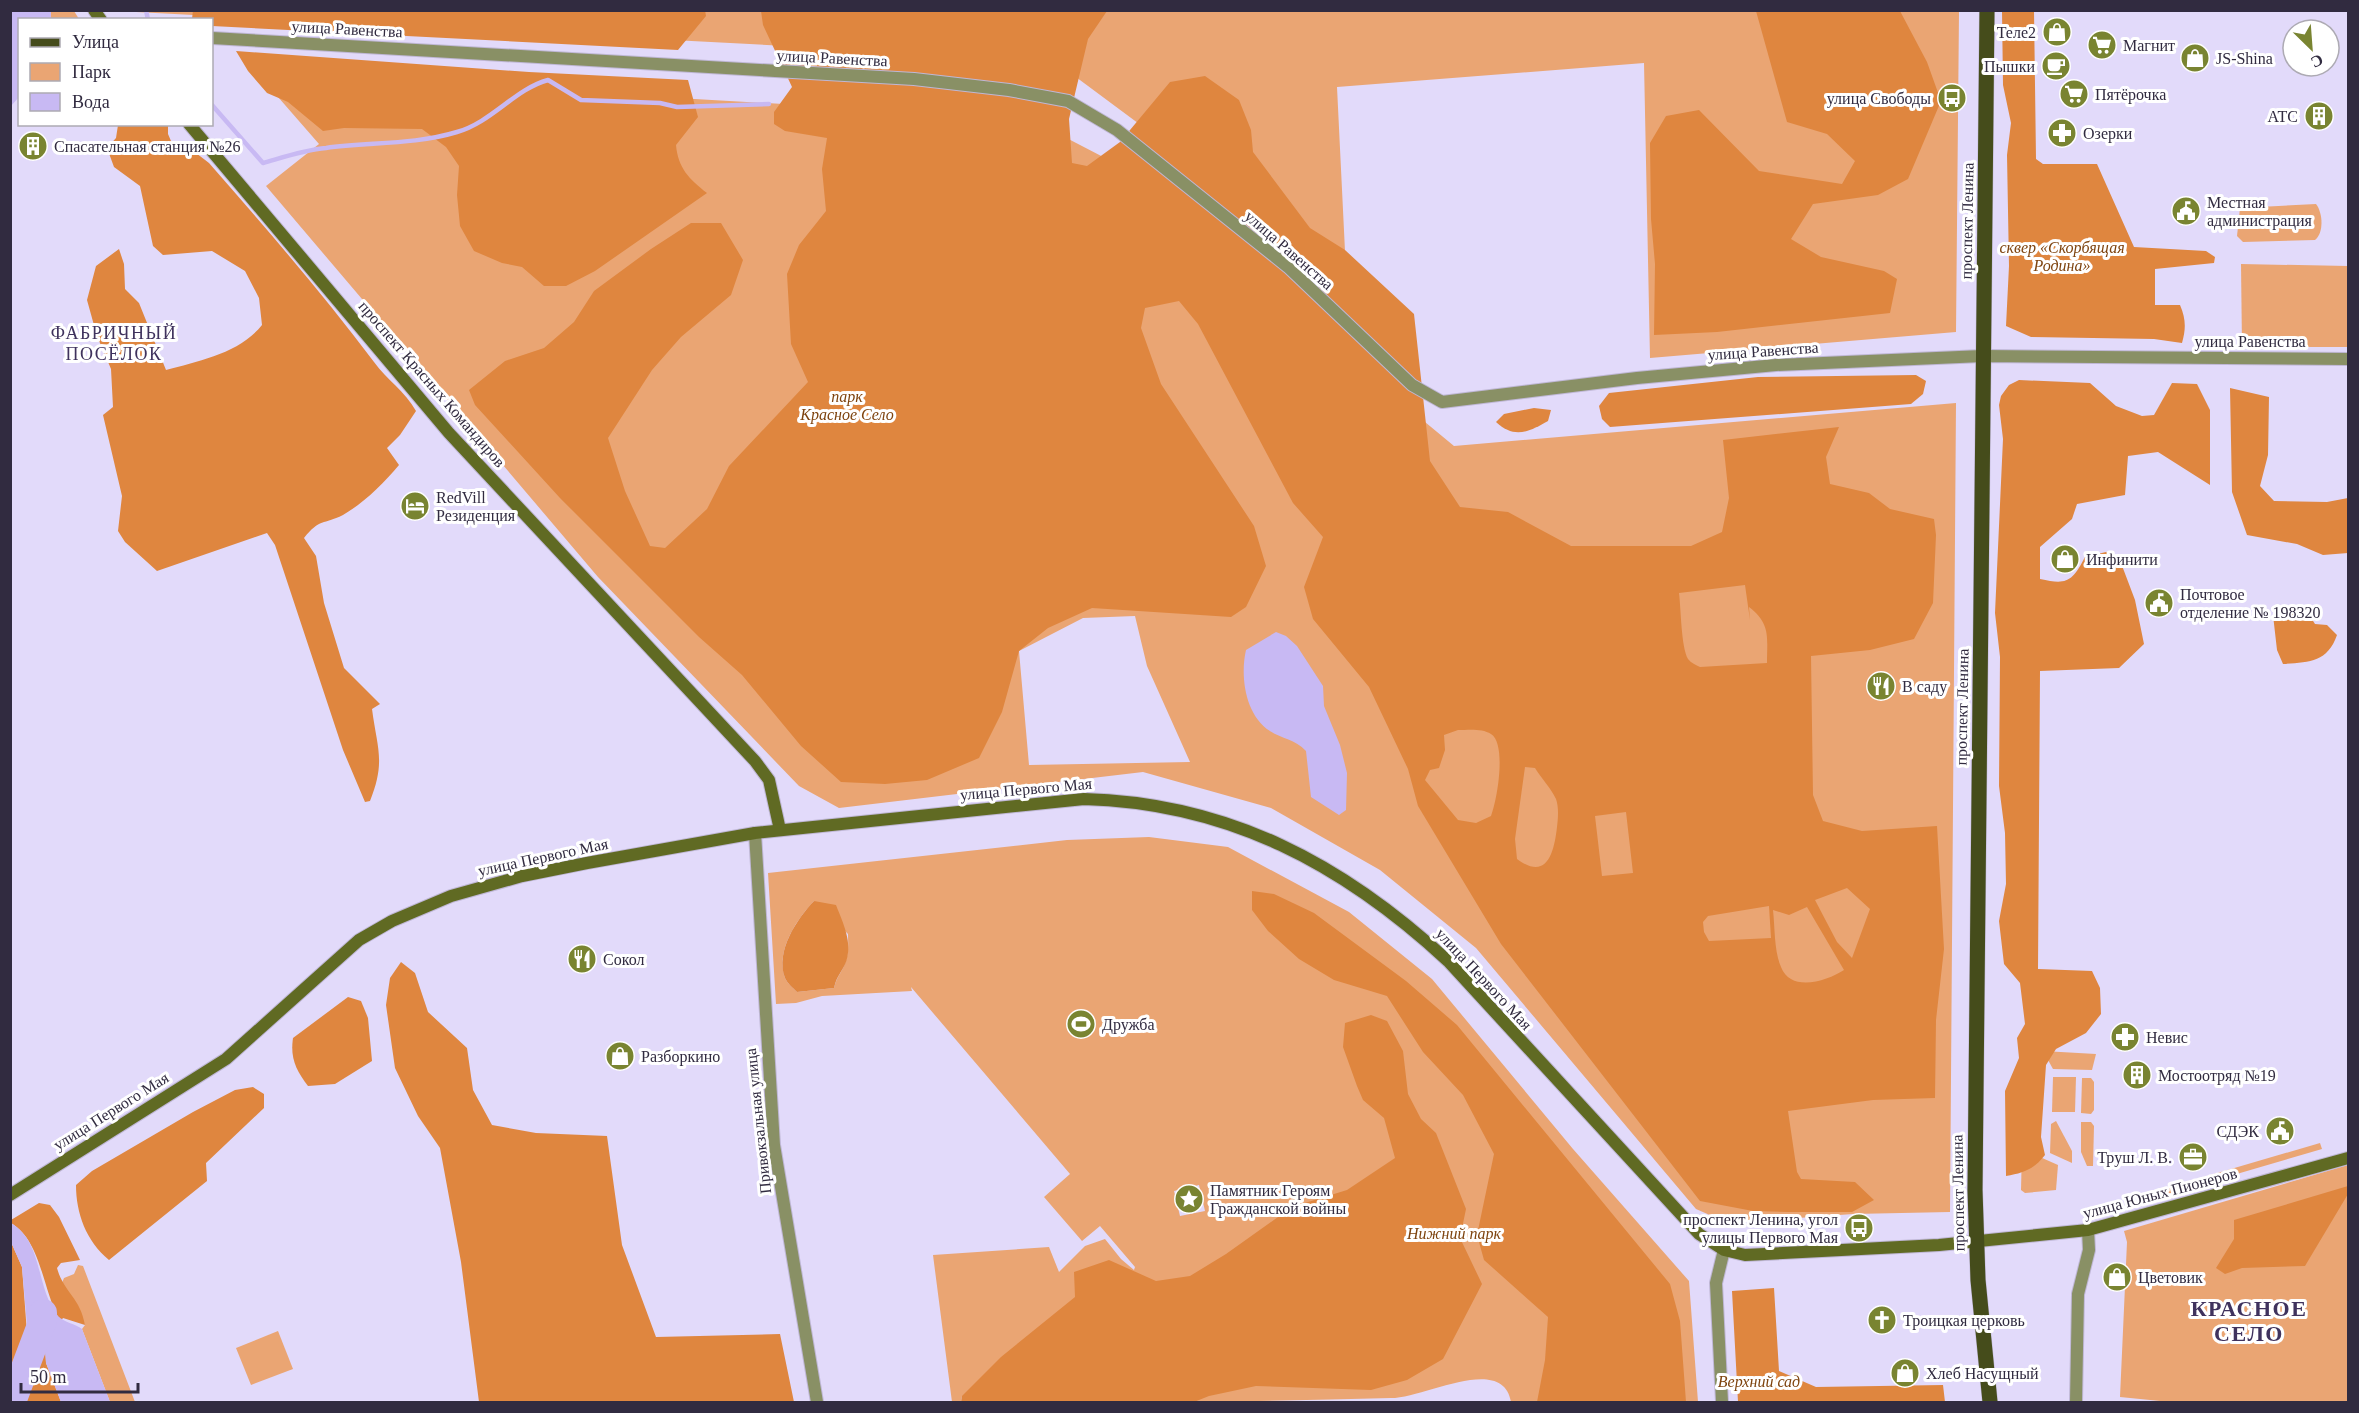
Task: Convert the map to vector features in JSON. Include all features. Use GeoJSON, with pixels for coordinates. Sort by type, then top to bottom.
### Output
{"type":"FeatureCollection","features":[{"type":"Feature","properties":{"kind":"main road","name":"проспект Ленина"},"geometry":{"type":"LineString","coordinates":[[1987,10],[1982,356],[1976,1242],[1990,1402]]}},
{"type":"Feature","properties":{"kind":"main road","name":"проспект Красных Командиров"},"geometry":{"type":"LineString","coordinates":[[191,126],[449,433],[755,761],[769,780],[780,830]]}},
{"type":"Feature","properties":{"kind":"main road","name":"улица Первого Мая"},"geometry":{"type":"LineString","coordinates":[[10,1195],[226,1059],[359,940],[392,921],[451,896],[522,876],[755,833],[1084,799],[1130,800],[1201,814],[1258,834],[1327,870],[1407,923],[1448,961],[1699,1234],[1724,1250],[1745,1255],[1786,1254],[1976,1242]]}},
{"type":"Feature","properties":{"kind":"main road","name":"улица Юных Пионеров"},"geometry":{"type":"LineString","coordinates":[[1976,1242],[2088,1230],[2349,1158]]}},
{"type":"Feature","properties":{"kind":"street","name":"улица Равенства"},"geometry":{"type":"LineString","coordinates":[[213,38],[914,79],[1009,90],[1068,101],[1126,137],[1288,267],[1412,385],[1442,402],[1637,378],[1776,365],[1982,356],[2349,359]]}},
{"type":"Feature","properties":{"kind":"street","name":"Привокзальная улица"},"geometry":{"type":"LineString","coordinates":[[755,833],[774,1145],[817,1402]]}},
{"type":"Feature","properties":{"kind":"street"},"geometry":{"type":"LineString","coordinates":[[2077,1402],[2078,1294],[2089,1250],[2088,1230]]}},
{"type":"Feature","properties":{"kind":"street"},"geometry":{"type":"LineString","coordinates":[[1722,1402],[1716,1283],[1724,1250]]}},
{"type":"Feature","properties":{"kind":"green space"},"geometry":{"type":"Polygon","coordinates":[[[51,10],[74,11],[78,18],[51,18],[51,10]]]}},
{"type":"Feature","properties":{"kind":"green space"},"geometry":{"type":"Polygon","coordinates":[[[193,10],[705,10],[706,16],[678,50],[213,26],[213,18],[192,18],[193,10]]]}},
{"type":"Feature","properties":{"kind":"green space"},"geometry":{"type":"Polygon","coordinates":[[[117,11],[1959,11],[1956,332],[1650,358],[1644,63],[1337,87],[1347,292],[1224,187],[1053,60],[117,11]]]}},
{"type":"Feature","properties":{"kind":"green space","name":"парк Красное Село"},"geometry":{"type":"Polygon","coordinates":[[[761,11],[1107,11],[1088,39],[1069,119],[1072,163],[1087,166],[1120,142],[1170,82],[1205,76],[1239,100],[1251,130],[1253,152],[1310,228],[1345,250],[1414,314],[1430,461],[1460,507],[1508,512],[1571,546],[1691,546],[1722,532],[1729,498],[1723,440],[1839,427],[1826,457],[1830,484],[1869,493],[1890,509],[1934,519],[1936,535],[1933,603],[1914,639],[1870,650],[1811,656],[1813,795],[1823,821],[1862,831],[1937,826],[1944,949],[1936,1020],[1935,1098],[1873,1100],[1788,1111],[1797,1172],[1801,1179],[1855,1182],[1874,1200],[1852,1212],[1753,1211],[1700,1201],[1501,944],[1418,806],[1408,769],[1369,687],[1313,619],[1304,587],[1323,537],[1293,503],[1198,324],[1179,301],[1145,308],[1141,328],[1161,384],[1254,526],[1266,566],[1246,607],[1231,617],[1092,608],[1048,628],[1019,651],[1002,712],[979,758],[927,780],[885,784],[841,782],[801,746],[742,675],[699,637],[560,498],[475,405],[469,390],[505,361],[544,348],[574,322],[594,291],[691,223],[721,223],[743,260],[731,295],[681,337],[652,370],[608,438],[625,491],[650,546],[665,548],[707,509],[729,466],[808,382],[791,344],[787,274],[799,245],[826,211],[822,169],[827,138],[785,131],[774,124],[774,112],[792,87],[763,25],[761,11]],[[1745,585],[1679,593],[1684,646],[1691,662],[1700,667],[1767,663],[1766,632],[1761,619],[1749,607],[1750,620],[1745,585]],[[1458,730],[1444,735],[1445,750],[1439,768],[1430,770],[1425,780],[1458,820],[1476,823],[1491,816],[1496,798],[1500,760],[1496,740],[1491,734],[1483,731],[1458,730]],[[1525,767],[1515,839],[1517,859],[1535,867],[1542,865],[1551,854],[1556,837],[1558,806],[1556,799],[1535,768],[1525,767]],[[1626,812],[1595,816],[1602,876],[1633,873],[1626,812]],[[1847,888],[1815,900],[1837,942],[1852,958],[1870,909],[1847,888]],[[1769,906],[1708,916],[1703,922],[1704,932],[1709,941],[1771,938],[1769,906]],[[1807,907],[1789,915],[1773,910],[1777,954],[1786,975],[1793,980],[1810,982],[1828,978],[1844,970],[1807,907]]]}},
{"type":"Feature","properties":{"kind":"green space"},"geometry":{"type":"Polygon","coordinates":[[[1756,11],[1900,11],[1927,62],[1941,101],[1908,179],[1878,195],[1813,204],[1791,239],[1821,257],[1884,271],[1897,279],[1890,313],[1717,332],[1654,335],[1655,264],[1651,219],[1650,143],[1666,116],[1699,110],[1759,171],[1842,184],[1855,161],[1827,134],[1787,122],[1756,11]]]}},
{"type":"Feature","properties":{"kind":"green space","name":"сквер «Скорбящая Родина»"},"geometry":{"type":"Polygon","coordinates":[[[2002,11],[2034,11],[2036,159],[2043,164],[2097,164],[2134,247],[2206,251],[2215,257],[2214,263],[2155,269],[2155,305],[2180,305],[2185,324],[2182,343],[2154,339],[2031,337],[2006,326],[2009,266],[2007,155],[2011,123],[2003,85],[2002,11]]]}},
{"type":"Feature","properties":{"kind":"green space"},"geometry":{"type":"Polygon","coordinates":[[[236,51],[529,72],[688,80],[698,117],[676,145],[677,153],[682,167],[707,193],[595,271],[566,286],[544,286],[522,267],[502,263],[474,251],[460,226],[457,195],[459,166],[446,147],[422,129],[344,128],[323,131],[288,102],[267,93],[248,71],[236,51]]]}},
{"type":"Feature","properties":{"kind":"green space","name":"парк Красное Село"},"geometry":{"type":"Polygon","coordinates":[[[258,74],[1028,118],[1107,159],[1454,446],[1956,403],[1950,1212],[1853,1214],[1728,1223],[1696,1209],[1476,948],[1380,870],[1271,808],[1143,772],[839,808],[799,786],[598,577],[266,186],[319,144],[258,74]],[[1135,616],[1083,618],[1019,651],[1029,765],[1190,762],[1147,666],[1135,616]]]}},
{"type":"Feature","properties":{"kind":"green space"},"geometry":{"type":"Polygon","coordinates":[[[118,126],[168,126],[168,134],[177,155],[196,153],[209,163],[293,261],[379,368],[407,397],[416,411],[400,435],[387,448],[399,465],[393,472],[359,504],[343,515],[318,525],[304,538],[316,556],[324,603],[344,668],[380,704],[372,709],[379,765],[370,801],[365,802],[343,750],[275,545],[267,533],[157,571],[125,542],[118,531],[122,496],[103,415],[113,407],[111,369],[97,336],[87,300],[96,266],[119,249],[124,264],[125,289],[139,303],[166,370],[231,349],[253,335],[262,325],[259,298],[245,271],[212,251],[163,255],[153,246],[140,186],[114,167],[107,148],[116,138],[118,126]]]}},
{"type":"Feature","properties":{"kind":"green space"},"geometry":{"type":"Polygon","coordinates":[[[2316,204],[2322,223],[2320,233],[2315,240],[2243,242],[2237,236],[2240,208],[2316,204]]]}},
{"type":"Feature","properties":{"kind":"green space"},"geometry":{"type":"Polygon","coordinates":[[[2241,264],[2348,266],[2348,347],[2242,347],[2241,264]]]}},
{"type":"Feature","properties":{"kind":"green space"},"geometry":{"type":"Polygon","coordinates":[[[1916,375],[1926,381],[1923,394],[1911,404],[1610,427],[1602,419],[1599,406],[1609,393],[1758,377],[1916,375]]]}},
{"type":"Feature","properties":{"kind":"green space"},"geometry":{"type":"Polygon","coordinates":[[[2019,380],[2090,383],[2116,406],[2142,416],[2154,415],[2172,383],[2197,384],[2210,410],[2210,485],[2158,452],[2128,456],[2125,495],[2077,504],[2072,519],[2040,547],[2040,579],[2057,582],[2068,580],[2085,557],[2106,552],[2121,563],[2135,600],[2144,644],[2119,668],[2040,671],[2038,969],[2092,971],[2100,988],[2101,1014],[2086,1033],[2056,1049],[2046,1065],[2041,1137],[2045,1155],[2028,1170],[2006,1176],[2005,1091],[2019,1058],[2017,1038],[2025,1024],[2020,983],[2004,964],[1999,921],[2006,884],[2005,833],[1999,786],[2000,657],[1995,613],[2003,439],[1999,405],[2001,396],[2009,385],[2019,380]]]}},
{"type":"Feature","properties":{"kind":"green space"},"geometry":{"type":"Polygon","coordinates":[[[2230,388],[2269,397],[2268,455],[2260,486],[2274,501],[2327,502],[2348,498],[2348,553],[2323,555],[2297,544],[2247,535],[2232,492],[2230,388]]]}},
{"type":"Feature","properties":{"kind":"green space"},"geometry":{"type":"Polygon","coordinates":[[[1534,408],[1551,410],[1548,421],[1528,431],[1509,431],[1496,422],[1504,414],[1534,408]]]}},
{"type":"Feature","properties":{"kind":"green space"},"geometry":{"type":"Polygon","coordinates":[[[2290,605],[2306,610],[2315,624],[2327,625],[2337,635],[2328,651],[2322,656],[2309,661],[2283,664],[2277,650],[2273,615],[2290,605]]]}},
{"type":"Feature","properties":{"kind":"green space","name":"Нижний парк"},"geometry":{"type":"Polygon","coordinates":[[[1149,837],[1228,847],[1349,912],[1432,979],[1573,1149],[1689,1281],[1698,1402],[1511,1402],[1505,1388],[1494,1381],[1478,1379],[1391,1398],[1104,1402],[962,1396],[961,1402],[952,1402],[933,1255],[1049,1247],[1059,1272],[1085,1246],[1105,1239],[1121,1259],[1134,1270],[1135,1267],[1100,1226],[1082,1241],[1044,1197],[1070,1174],[911,987],[912,991],[822,996],[796,1003],[776,1004],[768,873],[1067,840],[1149,837]],[[814,901],[789,936],[783,957],[785,978],[797,992],[834,988],[848,954],[848,934],[814,901]],[[1199,1185],[1174,1191],[1180,1216],[1205,1211],[1199,1185]]]}},
{"type":"Feature","properties":{"kind":"green space"},"geometry":{"type":"Polygon","coordinates":[[[1252,891],[1274,894],[1314,913],[1406,981],[1457,1025],[1670,1284],[1680,1321],[1686,1402],[1537,1402],[1545,1360],[1548,1317],[1484,1260],[1477,1235],[1494,1154],[1463,1095],[1423,1052],[1387,996],[1334,980],[1299,959],[1268,931],[1252,910],[1252,891]]]}},
{"type":"Feature","properties":{"kind":"green space"},"geometry":{"type":"Polygon","coordinates":[[[814,901],[836,905],[846,933],[848,955],[834,988],[797,992],[785,978],[783,957],[789,936],[814,901]]]}},
{"type":"Feature","properties":{"kind":"green space"},"geometry":{"type":"Polygon","coordinates":[[[401,962],[415,973],[428,1012],[467,1048],[473,1090],[492,1125],[536,1133],[607,1136],[622,1245],[656,1337],[780,1334],[794,1402],[479,1402],[461,1262],[440,1148],[418,1116],[395,1068],[386,1005],[390,978],[401,962]]]}},
{"type":"Feature","properties":{"kind":"green space"},"geometry":{"type":"Polygon","coordinates":[[[348,997],[361,1001],[368,1018],[372,1061],[335,1084],[308,1086],[295,1064],[292,1052],[293,1038],[348,997]]]}},
{"type":"Feature","properties":{"kind":"green space","name":"Нижний парк"},"geometry":{"type":"Polygon","coordinates":[[[1371,1015],[1387,1021],[1403,1051],[1408,1094],[1421,1119],[1436,1133],[1466,1209],[1460,1238],[1482,1284],[1443,1359],[1407,1380],[1371,1390],[1256,1386],[1209,1396],[1194,1402],[961,1402],[962,1396],[1001,1357],[1075,1297],[1074,1272],[1109,1260],[1156,1281],[1190,1276],[1226,1254],[1292,1207],[1347,1190],[1395,1158],[1384,1118],[1363,1100],[1343,1047],[1345,1023],[1371,1015]]]}},
{"type":"Feature","properties":{"kind":"green space"},"geometry":{"type":"Polygon","coordinates":[[[2043,1051],[2096,1054],[2092,1070],[2053,1069],[2043,1051]]]}},
{"type":"Feature","properties":{"kind":"green space"},"geometry":{"type":"Polygon","coordinates":[[[2053,1077],[2076,1077],[2075,1112],[2052,1112],[2053,1077]]]}},
{"type":"Feature","properties":{"kind":"green space"},"geometry":{"type":"Polygon","coordinates":[[[2082,1078],[2091,1078],[2094,1082],[2094,1110],[2091,1114],[2081,1113],[2082,1078]]]}},
{"type":"Feature","properties":{"kind":"green space"},"geometry":{"type":"Polygon","coordinates":[[[253,1087],[264,1094],[264,1108],[206,1163],[207,1181],[109,1260],[94,1244],[84,1226],[78,1206],[76,1185],[92,1171],[193,1112],[235,1090],[253,1087]]]}},
{"type":"Feature","properties":{"kind":"green space"},"geometry":{"type":"Polygon","coordinates":[[[2056,1121],[2072,1151],[2072,1163],[2050,1153],[2051,1124],[2056,1121]]]}},
{"type":"Feature","properties":{"kind":"green space"},"geometry":{"type":"Polygon","coordinates":[[[2081,1122],[2091,1122],[2094,1126],[2093,1166],[2087,1166],[2081,1152],[2081,1122]]]}},
{"type":"Feature","properties":{"kind":"green space"},"geometry":{"type":"Polygon","coordinates":[[[2320,1143],[2322,1149],[2141,1202],[2139,1196],[2320,1143]]]}},
{"type":"Feature","properties":{"kind":"green space"},"geometry":{"type":"Polygon","coordinates":[[[2022,1149],[2058,1165],[2056,1190],[2025,1193],[2021,1190],[2022,1149]]]}},
{"type":"Feature","properties":{"kind":"green space"},"geometry":{"type":"Polygon","coordinates":[[[2348,1165],[2348,1402],[2170,1402],[2120,1397],[2127,1242],[2124,1231],[2348,1165]]]}},
{"type":"Feature","properties":{"kind":"green space"},"geometry":{"type":"Polygon","coordinates":[[[2348,1186],[2348,1194],[2305,1266],[2242,1268],[2225,1274],[2216,1268],[2234,1239],[2234,1220],[2348,1186]]]}},
{"type":"Feature","properties":{"kind":"green space"},"geometry":{"type":"Polygon","coordinates":[[[39,1203],[50,1205],[59,1217],[80,1260],[61,1263],[57,1268],[64,1284],[80,1308],[85,1325],[63,1318],[45,1342],[46,1363],[61,1402],[11,1402],[11,1242],[22,1267],[28,1346],[36,1348],[59,1319],[29,1241],[11,1223],[11,1220],[39,1203]]]}},
{"type":"Feature","properties":{"kind":"green space"},"geometry":{"type":"Polygon","coordinates":[[[78,1265],[83,1266],[135,1402],[110,1402],[82,1329],[85,1325],[62,1283],[64,1278],[74,1274],[78,1265]]]}},
{"type":"Feature","properties":{"kind":"green space","name":"Верхний сад"},"geometry":{"type":"Polygon","coordinates":[[[1774,1288],[1779,1371],[1816,1387],[1943,1385],[1945,1402],[1738,1402],[1732,1291],[1774,1288]]]}},
{"type":"Feature","properties":{"kind":"green space"},"geometry":{"type":"Polygon","coordinates":[[[278,1331],[293,1369],[251,1385],[236,1348],[278,1331]]]}},
{"type":"Feature","properties":{"kind":"water"},"geometry":{"type":"Polygon","coordinates":[[[11,10],[51,11],[51,18],[18,18],[18,98],[11,106],[11,10]]]}},
{"type":"Feature","properties":{"kind":"water"},"geometry":{"type":"Polygon","coordinates":[[[1276,632],[1286,636],[1297,646],[1323,686],[1324,706],[1340,745],[1347,773],[1346,810],[1339,815],[1311,797],[1306,751],[1262,724],[1255,715],[1246,694],[1244,660],[1246,650],[1276,632]]]}},
{"type":"Feature","properties":{"kind":"water"},"geometry":{"type":"Polygon","coordinates":[[[11,1223],[29,1242],[46,1292],[58,1316],[82,1329],[110,1402],[61,1402],[46,1363],[44,1340],[33,1350],[29,1348],[22,1267],[11,1242],[11,1223]]]}},
{"type":"Feature","properties":{"kind":"waterway"},"geometry":{"type":"LineString","coordinates":[[146,10],[148,18]]}},
{"type":"Feature","properties":{"kind":"waterway"},"geometry":{"type":"LineString","coordinates":[[213,106],[263,163],[318,149],[425,139],[457,132],[481,121],[536,84],[548,80],[581,100],[660,103],[677,107],[769,104]]}},
{"type":"Feature","properties":{"kind":"waterway"},"geometry":{"type":"LineString","coordinates":[[12,1402],[43,1320],[43,1313]]}},
{"type":"Feature","properties":{"kind":"place","name":"Теле2"},"geometry":{"type":"Point","coordinates":[2057,32]}},
{"type":"Feature","properties":{"kind":"place","name":"Магнит"},"geometry":{"type":"Point","coordinates":[2102,45]}},
{"type":"Feature","properties":{"kind":"place","name":"JS-Shina"},"geometry":{"type":"Point","coordinates":[2195,58]}},
{"type":"Feature","properties":{"kind":"place","name":"Пышки"},"geometry":{"type":"Point","coordinates":[2056,66]}},
{"type":"Feature","properties":{"kind":"place","name":"Пятёрочка"},"geometry":{"type":"Point","coordinates":[2074,94]}},
{"type":"Feature","properties":{"kind":"place","name":"улица Свободы"},"geometry":{"type":"Point","coordinates":[1952,98]}},
{"type":"Feature","properties":{"kind":"place","name":"АТС"},"geometry":{"type":"Point","coordinates":[2319,116]}},
{"type":"Feature","properties":{"kind":"place","name":"Озерки"},"geometry":{"type":"Point","coordinates":[2062,133]}},
{"type":"Feature","properties":{"kind":"place","name":"Спасательная станция №26"},"geometry":{"type":"Point","coordinates":[33,146]}},
{"type":"Feature","properties":{"kind":"place","name":"Местная администрация"},"geometry":{"type":"Point","coordinates":[2186,211]}},
{"type":"Feature","properties":{"kind":"place","name":"RedVill Резиденция"},"geometry":{"type":"Point","coordinates":[415,506]}},
{"type":"Feature","properties":{"kind":"place","name":"Инфинити"},"geometry":{"type":"Point","coordinates":[2065,559]}},
{"type":"Feature","properties":{"kind":"place","name":"Почтовое отделение № 198320"},"geometry":{"type":"Point","coordinates":[2159,603]}},
{"type":"Feature","properties":{"kind":"place","name":"В саду"},"geometry":{"type":"Point","coordinates":[1881,686]}},
{"type":"Feature","properties":{"kind":"place","name":"Сокол"},"geometry":{"type":"Point","coordinates":[582,959]}},
{"type":"Feature","properties":{"kind":"place","name":"Дружба"},"geometry":{"type":"Point","coordinates":[1081,1024]}},
{"type":"Feature","properties":{"kind":"place","name":"Невис"},"geometry":{"type":"Point","coordinates":[2125,1037]}},
{"type":"Feature","properties":{"kind":"place","name":"Разборкино"},"geometry":{"type":"Point","coordinates":[620,1056]}},
{"type":"Feature","properties":{"kind":"place","name":"Мостоотряд №19"},"geometry":{"type":"Point","coordinates":[2137,1075]}},
{"type":"Feature","properties":{"kind":"place","name":"СДЭК"},"geometry":{"type":"Point","coordinates":[2280,1131]}},
{"type":"Feature","properties":{"kind":"place","name":"Труш Л. В."},"geometry":{"type":"Point","coordinates":[2193,1157]}},
{"type":"Feature","properties":{"kind":"place","name":"Памятник Героям Гражданской войны"},"geometry":{"type":"Point","coordinates":[1189,1199]}},
{"type":"Feature","properties":{"kind":"place","name":"проспект Ленина, угол улицы Первого Мая"},"geometry":{"type":"Point","coordinates":[1859,1228]}},
{"type":"Feature","properties":{"kind":"place","name":"Цветовик"},"geometry":{"type":"Point","coordinates":[2117,1277]}},
{"type":"Feature","properties":{"kind":"place","name":"Троицкая церковь"},"geometry":{"type":"Point","coordinates":[1882,1320]}},
{"type":"Feature","properties":{"kind":"place","name":"Хлеб Насущный"},"geometry":{"type":"Point","coordinates":[1905,1373]}},
{"type":"Feature","properties":{"kind":"district","name":"ФАБРИЧНЫЙ ПОСЁЛОК"},"geometry":{"type":"Point","coordinates":[114,343]}},
{"type":"Feature","properties":{"kind":"district","name":"КРАСНОЕ СЕЛО"},"geometry":{"type":"Point","coordinates":[2249,1320]}}]}
